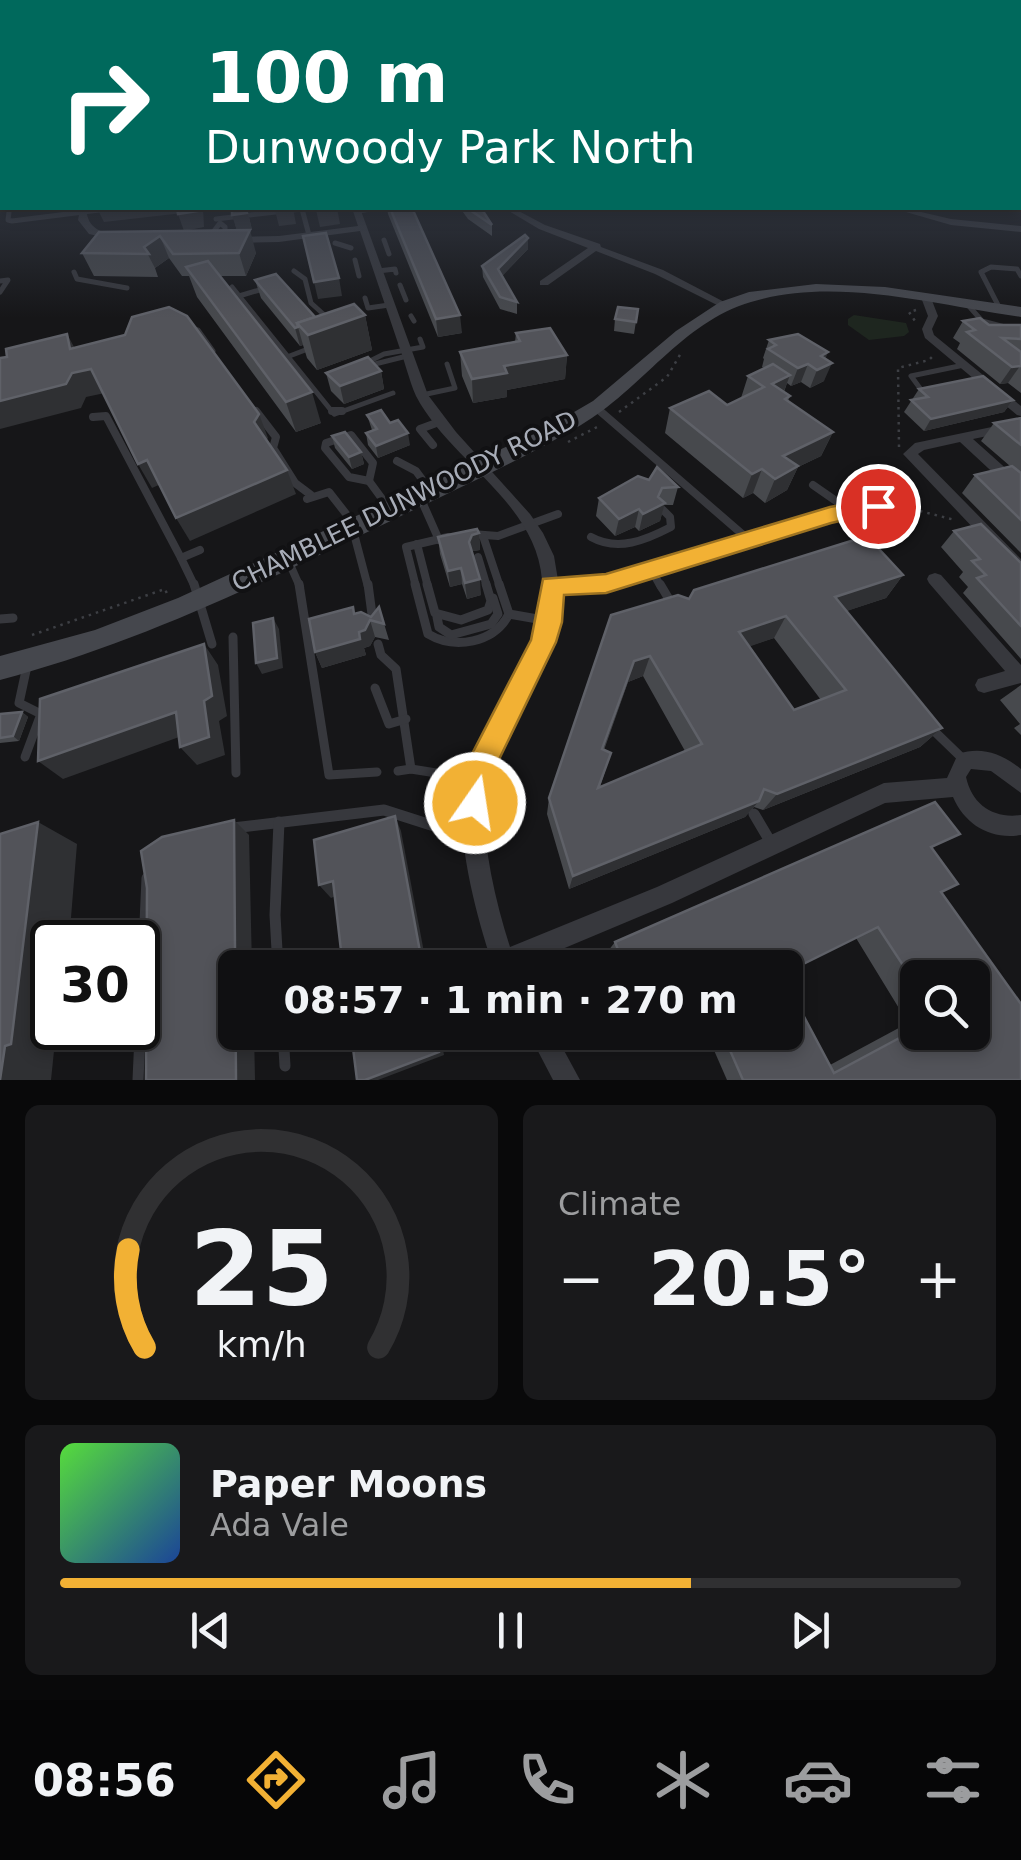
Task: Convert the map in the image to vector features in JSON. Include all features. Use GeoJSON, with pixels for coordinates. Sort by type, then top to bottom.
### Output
{"type":"FeatureCollection","features":[{"type":"Feature","properties":{"kind":"street"},"geometry":{"type":"LineString","coordinates":[[84,216],[86,226],[108,238],[125,238]]}},
{"type":"Feature","properties":{"kind":"street"},"geometry":{"type":"LineString","coordinates":[[359,216],[422,396],[439,422],[531,526],[546,556],[552,586],[550,622],[474,779],[475,827],[487,907],[500,950]]}},
{"type":"Feature","properties":{"kind":"street"},"geometry":{"type":"LineString","coordinates":[[523,216],[725,306]]}},
{"type":"Feature","properties":{"kind":"street"},"geometry":{"type":"LineString","coordinates":[[924,216],[1021,229]]}},
{"type":"Feature","properties":{"kind":"street"},"geometry":{"type":"LineString","coordinates":[[213,243],[287,243],[363,228]]}},
{"type":"Feature","properties":{"kind":"street"},"geometry":{"type":"LineString","coordinates":[[544,283],[597,246]]}},
{"type":"Feature","properties":{"kind":"street","name":"CHAMBLEE DUNWOODY ROAD"},"geometry":{"type":"LineString","coordinates":[[0,668],[30,648],[60,654],[201,598],[603,414],[695,324],[725,306],[761,294],[808,289],[1021,312]]}},
{"type":"Feature","properties":{"kind":"street"},"geometry":{"type":"LineString","coordinates":[[929,305],[929,336],[1021,412]]}},
{"type":"Feature","properties":{"kind":"street"},"geometry":{"type":"LineString","coordinates":[[961,383],[981,379]]}},
{"type":"Feature","properties":{"kind":"street"},"geometry":{"type":"LineString","coordinates":[[916,392],[942,387]]}},
{"type":"Feature","properties":{"kind":"street"},"geometry":{"type":"LineString","coordinates":[[1021,425],[920,446],[910,454],[1021,570]]}},
{"type":"Feature","properties":{"kind":"street"},"geometry":{"type":"LineString","coordinates":[[963,437],[1021,490]]}},
{"type":"Feature","properties":{"kind":"street"},"geometry":{"type":"LineString","coordinates":[[552,586],[606,584],[876,498],[908,508]]}},
{"type":"Feature","properties":{"kind":"street"},"geometry":{"type":"LineString","coordinates":[[935,579],[1020,675],[984,685]]}},
{"type":"Feature","properties":{"kind":"street"},"geometry":{"type":"LineString","coordinates":[[1021,783],[998,764],[986,760],[965,762],[956,776],[962,798],[982,819],[1008,828],[1021,826]]}},
{"type":"Feature","properties":{"kind":"street"},"geometry":{"type":"LineString","coordinates":[[537,950],[884,794],[957,786]]}},
{"type":"Feature","properties":{"kind":"street"},"geometry":{"type":"LineString","coordinates":[[550,1050],[567,1080]]}},
{"type":"Feature","properties":{"kind":"lane"},"geometry":{"type":"LineString","coordinates":[[8,216],[12,221],[48,216]]}},
{"type":"Feature","properties":{"kind":"lane"},"geometry":{"type":"LineString","coordinates":[[213,243],[217,216]]}},
{"type":"Feature","properties":{"kind":"lane"},"geometry":{"type":"LineString","coordinates":[[218,221],[250,216]]}},
{"type":"Feature","properties":{"kind":"lane"},"geometry":{"type":"LineString","coordinates":[[304,216],[309,236]]}},
{"type":"Feature","properties":{"kind":"lane"},"geometry":{"type":"LineString","coordinates":[[213,243],[225,226],[218,221]]}},
{"type":"Feature","properties":{"kind":"lane"},"geometry":{"type":"LineString","coordinates":[[95,246],[108,238]]}},
{"type":"Feature","properties":{"kind":"lane"},"geometry":{"type":"LineString","coordinates":[[384,240],[389,254]]}},
{"type":"Feature","properties":{"kind":"lane"},"geometry":{"type":"LineString","coordinates":[[335,243],[351,248]]}},
{"type":"Feature","properties":{"kind":"lane"},"geometry":{"type":"LineString","coordinates":[[354,260],[359,276]]}},
{"type":"Feature","properties":{"kind":"lane"},"geometry":{"type":"LineString","coordinates":[[1000,309],[980,272],[991,267],[1017,269],[1021,276]]}},
{"type":"Feature","properties":{"kind":"lane"},"geometry":{"type":"LineString","coordinates":[[378,271],[395,269]]}},
{"type":"Feature","properties":{"kind":"lane"},"geometry":{"type":"LineString","coordinates":[[294,270],[304,279],[312,303],[334,324]]}},
{"type":"Feature","properties":{"kind":"lane"},"geometry":{"type":"LineString","coordinates":[[74,272],[77,279],[126,288]]}},
{"type":"Feature","properties":{"kind":"lane"},"geometry":{"type":"LineString","coordinates":[[0,281],[8,280],[0,292]]}},
{"type":"Feature","properties":{"kind":"lane"},"geometry":{"type":"LineString","coordinates":[[400,285],[407,295]]}},
{"type":"Feature","properties":{"kind":"lane"},"geometry":{"type":"LineString","coordinates":[[232,287],[334,414],[393,393]]}},
{"type":"Feature","properties":{"kind":"lane"},"geometry":{"type":"LineString","coordinates":[[239,296],[271,287]]}},
{"type":"Feature","properties":{"kind":"lane"},"geometry":{"type":"LineString","coordinates":[[365,298],[370,312],[389,304]]}},
{"type":"Feature","properties":{"kind":"lane"},"geometry":{"type":"LineString","coordinates":[[968,305],[982,321],[1021,332]]}},
{"type":"Feature","properties":{"kind":"lane"},"geometry":{"type":"LineString","coordinates":[[185,325],[198,330],[218,358]]}},
{"type":"Feature","properties":{"kind":"lane"},"geometry":{"type":"LineString","coordinates":[[406,353],[367,360],[362,366],[406,353],[423,347],[420,339]]}},
{"type":"Feature","properties":{"kind":"lane"},"geometry":{"type":"LineString","coordinates":[[287,356],[324,344]]}},
{"type":"Feature","properties":{"kind":"lane"},"geometry":{"type":"LineString","coordinates":[[422,396],[455,388],[447,364]]}},
{"type":"Feature","properties":{"kind":"lane"},"geometry":{"type":"LineString","coordinates":[[916,392],[911,376],[964,365]]}},
{"type":"Feature","properties":{"kind":"lane"},"geometry":{"type":"LineString","coordinates":[[310,385],[328,378]]}},
{"type":"Feature","properties":{"kind":"lane"},"geometry":{"type":"LineString","coordinates":[[249,403],[276,438],[273,448],[295,483],[309,497],[329,492],[355,528],[369,565],[368,595],[374,626]]}},
{"type":"Feature","properties":{"kind":"lane"},"geometry":{"type":"LineString","coordinates":[[603,414],[749,540]]}},
{"type":"Feature","properties":{"kind":"lane"},"geometry":{"type":"LineString","coordinates":[[93,417],[106,416],[181,558],[201,598],[212,644]]}},
{"type":"Feature","properties":{"kind":"lane"},"geometry":{"type":"LineString","coordinates":[[433,445],[420,430],[439,422]]}},
{"type":"Feature","properties":{"kind":"lane"},"geometry":{"type":"LineString","coordinates":[[368,480],[373,463],[351,435],[326,443],[325,448],[349,478],[368,480],[391,511]]}},
{"type":"Feature","properties":{"kind":"lane"},"geometry":{"type":"LineString","coordinates":[[397,461],[416,471],[440,540]]}},
{"type":"Feature","properties":{"kind":"lane"},"geometry":{"type":"LineString","coordinates":[[813,485],[848,510]]}},
{"type":"Feature","properties":{"kind":"lane"},"geometry":{"type":"LineString","coordinates":[[591,537],[596,542],[618,546],[658,534],[671,527],[670,517],[663,510]]}},
{"type":"Feature","properties":{"kind":"lane"},"geometry":{"type":"LineString","coordinates":[[480,540],[509,614],[507,623],[493,633],[451,644],[435,640],[428,634],[406,547],[458,535],[480,540],[558,514]]}},
{"type":"Feature","properties":{"kind":"lane"},"geometry":{"type":"LineString","coordinates":[[417,544],[440,626],[451,634],[491,624],[498,614],[478,557]]}},
{"type":"Feature","properties":{"kind":"lane"},"geometry":{"type":"LineString","coordinates":[[181,558],[200,550]]}},
{"type":"Feature","properties":{"kind":"lane"},"geometry":{"type":"LineString","coordinates":[[288,560],[300,587],[329,774],[377,772]]}},
{"type":"Feature","properties":{"kind":"lane"},"geometry":{"type":"LineString","coordinates":[[652,571],[678,614]]}},
{"type":"Feature","properties":{"kind":"lane"},"geometry":{"type":"LineString","coordinates":[[509,614],[550,622]]}},
{"type":"Feature","properties":{"kind":"lane"},"geometry":{"type":"LineString","coordinates":[[0,619],[13,618]]}},
{"type":"Feature","properties":{"kind":"lane"},"geometry":{"type":"LineString","coordinates":[[233,637],[236,773]]}},
{"type":"Feature","properties":{"kind":"lane"},"geometry":{"type":"LineString","coordinates":[[378,644],[381,655],[396,670],[411,769]]}},
{"type":"Feature","properties":{"kind":"lane"},"geometry":{"type":"LineString","coordinates":[[25,756],[41,714],[19,702],[30,648]]}},
{"type":"Feature","properties":{"kind":"lane"},"geometry":{"type":"LineString","coordinates":[[375,688],[389,724],[406,718]]}},
{"type":"Feature","properties":{"kind":"lane"},"geometry":{"type":"LineString","coordinates":[[923,720],[965,762]]}},
{"type":"Feature","properties":{"kind":"lane"},"geometry":{"type":"LineString","coordinates":[[398,771],[411,769],[474,779]]}},
{"type":"Feature","properties":{"kind":"lane"},"geometry":{"type":"LineString","coordinates":[[222,829],[384,810],[434,826],[475,827]]}},
{"type":"Feature","properties":{"kind":"lane"},"geometry":{"type":"LineString","coordinates":[[754,814],[772,845]]}},
{"type":"Feature","properties":{"kind":"lane"},"geometry":{"type":"LineString","coordinates":[[277,950],[274,915],[279,822]]}},
{"type":"Feature","properties":{"kind":"lane"},"geometry":{"type":"LineString","coordinates":[[138,1080],[147,867]]}},
{"type":"Feature","properties":{"kind":"lane"},"geometry":{"type":"LineString","coordinates":[[284,1050],[285,1066]]}},
{"type":"Feature","properties":{"kind":"path"},"geometry":{"type":"LineString","coordinates":[[908,306],[929,305]]}},
{"type":"Feature","properties":{"kind":"path"},"geometry":{"type":"LineString","coordinates":[[555,449],[603,414],[667,377],[686,348]]}},
{"type":"Feature","properties":{"kind":"path"},"geometry":{"type":"LineString","coordinates":[[908,508],[977,524]]}},
{"type":"Feature","properties":{"kind":"path"},"geometry":{"type":"LineString","coordinates":[[30,648],[163,590],[169,597]]}},
{"type":"Feature","properties":{"kind":"shaded area"},"geometry":{"type":"Polygon","coordinates":[[[854,315],[906,323],[909,332],[869,340],[848,325],[848,319],[854,315]]]}},
{"type":"Feature","properties":{"kind":"building"},"geometry":{"type":"Polygon","coordinates":[[[393,216],[416,216],[460,315],[436,319],[393,216]]]}},
{"type":"Feature","properties":{"kind":"building"},"geometry":{"type":"Polygon","coordinates":[[[250,230],[239,253],[173,254],[160,236],[144,247],[149,254],[82,253],[99,232],[250,230]]]}},
{"type":"Feature","properties":{"kind":"building"},"geometry":{"type":"Polygon","coordinates":[[[326,233],[339,278],[314,282],[303,236],[326,233]]]}},
{"type":"Feature","properties":{"kind":"building"},"geometry":{"type":"Polygon","coordinates":[[[525,235],[528,238],[498,269],[517,302],[500,297],[482,266],[525,235]]]}},
{"type":"Feature","properties":{"kind":"building"},"geometry":{"type":"Polygon","coordinates":[[[208,261],[312,392],[286,402],[186,267],[208,261]]]}},
{"type":"Feature","properties":{"kind":"building"},"geometry":{"type":"Polygon","coordinates":[[[276,274],[315,317],[297,323],[295,328],[255,280],[276,274]]]}},
{"type":"Feature","properties":{"kind":"building"},"geometry":{"type":"Polygon","coordinates":[[[354,304],[365,315],[308,335],[297,323],[354,304]]]}},
{"type":"Feature","properties":{"kind":"building"},"geometry":{"type":"Polygon","coordinates":[[[169,307],[187,316],[259,414],[254,422],[287,470],[176,518],[147,460],[138,464],[91,369],[72,373],[66,384],[0,401],[0,358],[7,357],[6,349],[67,334],[70,349],[125,335],[132,317],[169,307]]]}},
{"type":"Feature","properties":{"kind":"building"},"geometry":{"type":"Polygon","coordinates":[[[618,307],[638,309],[636,322],[615,319],[618,307]]]}},
{"type":"Feature","properties":{"kind":"building"},"geometry":{"type":"Polygon","coordinates":[[[980,318],[989,325],[1021,325],[1021,339],[1002,338],[1021,352],[1021,366],[1012,367],[967,332],[975,330],[963,321],[980,318]]]}},
{"type":"Feature","properties":{"kind":"building"},"geometry":{"type":"Polygon","coordinates":[[[550,328],[567,355],[504,366],[507,373],[472,379],[460,352],[520,341],[516,333],[550,328]]]}},
{"type":"Feature","properties":{"kind":"building"},"geometry":{"type":"Polygon","coordinates":[[[798,334],[828,352],[821,356],[832,363],[817,370],[808,364],[798,368],[768,349],[776,345],[769,340],[798,334]]]}},
{"type":"Feature","properties":{"kind":"building"},"geometry":{"type":"Polygon","coordinates":[[[368,357],[381,371],[340,386],[326,373],[368,357]]]}},
{"type":"Feature","properties":{"kind":"building"},"geometry":{"type":"Polygon","coordinates":[[[773,364],[790,375],[772,384],[790,396],[785,399],[833,432],[783,456],[798,466],[775,479],[762,469],[752,474],[670,408],[709,391],[727,405],[764,387],[748,376],[773,364]]]}},
{"type":"Feature","properties":{"kind":"building"},"geometry":{"type":"Polygon","coordinates":[[[983,376],[1013,400],[931,419],[911,400],[928,397],[919,389],[983,376]]]}},
{"type":"Feature","properties":{"kind":"building"},"geometry":{"type":"Polygon","coordinates":[[[381,410],[390,423],[398,420],[408,433],[376,446],[366,433],[377,429],[367,415],[381,410]]]}},
{"type":"Feature","properties":{"kind":"building"},"geometry":{"type":"Polygon","coordinates":[[[1021,418],[1021,445],[994,423],[1021,418]]]}},
{"type":"Feature","properties":{"kind":"building"},"geometry":{"type":"Polygon","coordinates":[[[345,432],[361,452],[349,457],[332,436],[345,432]]]}},
{"type":"Feature","properties":{"kind":"building"},"geometry":{"type":"Polygon","coordinates":[[[1012,466],[1021,473],[1021,520],[975,475],[1012,466]]]}},
{"type":"Feature","properties":{"kind":"building"},"geometry":{"type":"Polygon","coordinates":[[[657,467],[678,487],[662,488],[658,497],[665,503],[643,514],[639,509],[619,519],[599,498],[638,476],[649,480],[657,467]]]}},
{"type":"Feature","properties":{"kind":"building"},"geometry":{"type":"Polygon","coordinates":[[[981,524],[1021,563],[1021,626],[977,578],[986,575],[972,561],[980,559],[954,531],[981,524]]]}},
{"type":"Feature","properties":{"kind":"building"},"geometry":{"type":"Polygon","coordinates":[[[477,529],[479,533],[472,535],[469,542],[480,579],[465,583],[461,568],[448,571],[438,537],[477,529]]]}},
{"type":"Feature","properties":{"kind":"building"},"geometry":{"type":"Polygon","coordinates":[[[867,536],[903,575],[835,597],[942,728],[777,794],[764,789],[759,801],[573,876],[549,798],[611,615],[678,595],[689,599],[694,590],[867,536]],[[786,616],[739,632],[794,710],[846,690],[786,616]],[[650,656],[634,661],[602,749],[611,753],[598,788],[702,744],[650,656]]]}},
{"type":"Feature","properties":{"kind":"building"},"geometry":{"type":"Polygon","coordinates":[[[353,607],[354,614],[361,612],[371,617],[379,607],[384,624],[370,620],[365,630],[359,632],[360,639],[315,652],[309,619],[353,607]]]}},
{"type":"Feature","properties":{"kind":"building"},"geometry":{"type":"Polygon","coordinates":[[[273,618],[277,658],[256,663],[253,623],[273,618]]]}},
{"type":"Feature","properties":{"kind":"building"},"geometry":{"type":"Polygon","coordinates":[[[204,644],[212,696],[204,701],[209,737],[180,747],[176,712],[38,761],[40,699],[204,644]]]}},
{"type":"Feature","properties":{"kind":"building"},"geometry":{"type":"Polygon","coordinates":[[[22,712],[13,736],[0,738],[0,714],[22,712]]]}},
{"type":"Feature","properties":{"kind":"building"},"geometry":{"type":"Polygon","coordinates":[[[935,802],[960,834],[931,847],[958,884],[941,892],[990,960],[900,961],[878,927],[803,964],[803,950],[618,950],[615,942],[935,802]]]}},
{"type":"Feature","properties":{"kind":"building"},"geometry":{"type":"Polygon","coordinates":[[[395,816],[420,950],[341,950],[333,881],[319,885],[314,840],[395,816]]]}},
{"type":"Feature","properties":{"kind":"building"},"geometry":{"type":"Polygon","coordinates":[[[234,820],[235,950],[218,950],[218,1050],[236,1050],[236,1080],[146,1080],[146,1050],[160,1050],[160,920],[147,920],[141,851],[162,837],[234,820]]]}},
{"type":"Feature","properties":{"kind":"building"},"geometry":{"type":"Polygon","coordinates":[[[38,822],[11,1044],[5,1046],[0,1080],[0,834],[38,822]]]}},
{"type":"Feature","properties":{"kind":"building"},"geometry":{"type":"Polygon","coordinates":[[[990,961],[1021,1004],[1021,1080],[743,1080],[730,1050],[803,1050],[803,1015],[834,1073],[900,1038],[900,1050],[990,1050],[990,961]]]}},
{"type":"Feature","properties":{"kind":"building"},"geometry":{"type":"Polygon","coordinates":[[[353,1050],[439,1050],[365,1080],[357,1080],[353,1050]]]}},
{"type":"Feature","properties":{"kind":"route"},"geometry":{"type":"LineString","coordinates":[[475,803],[474,779],[543,642],[550,622],[552,586],[606,584],[830,515],[878,506]]}}]}
